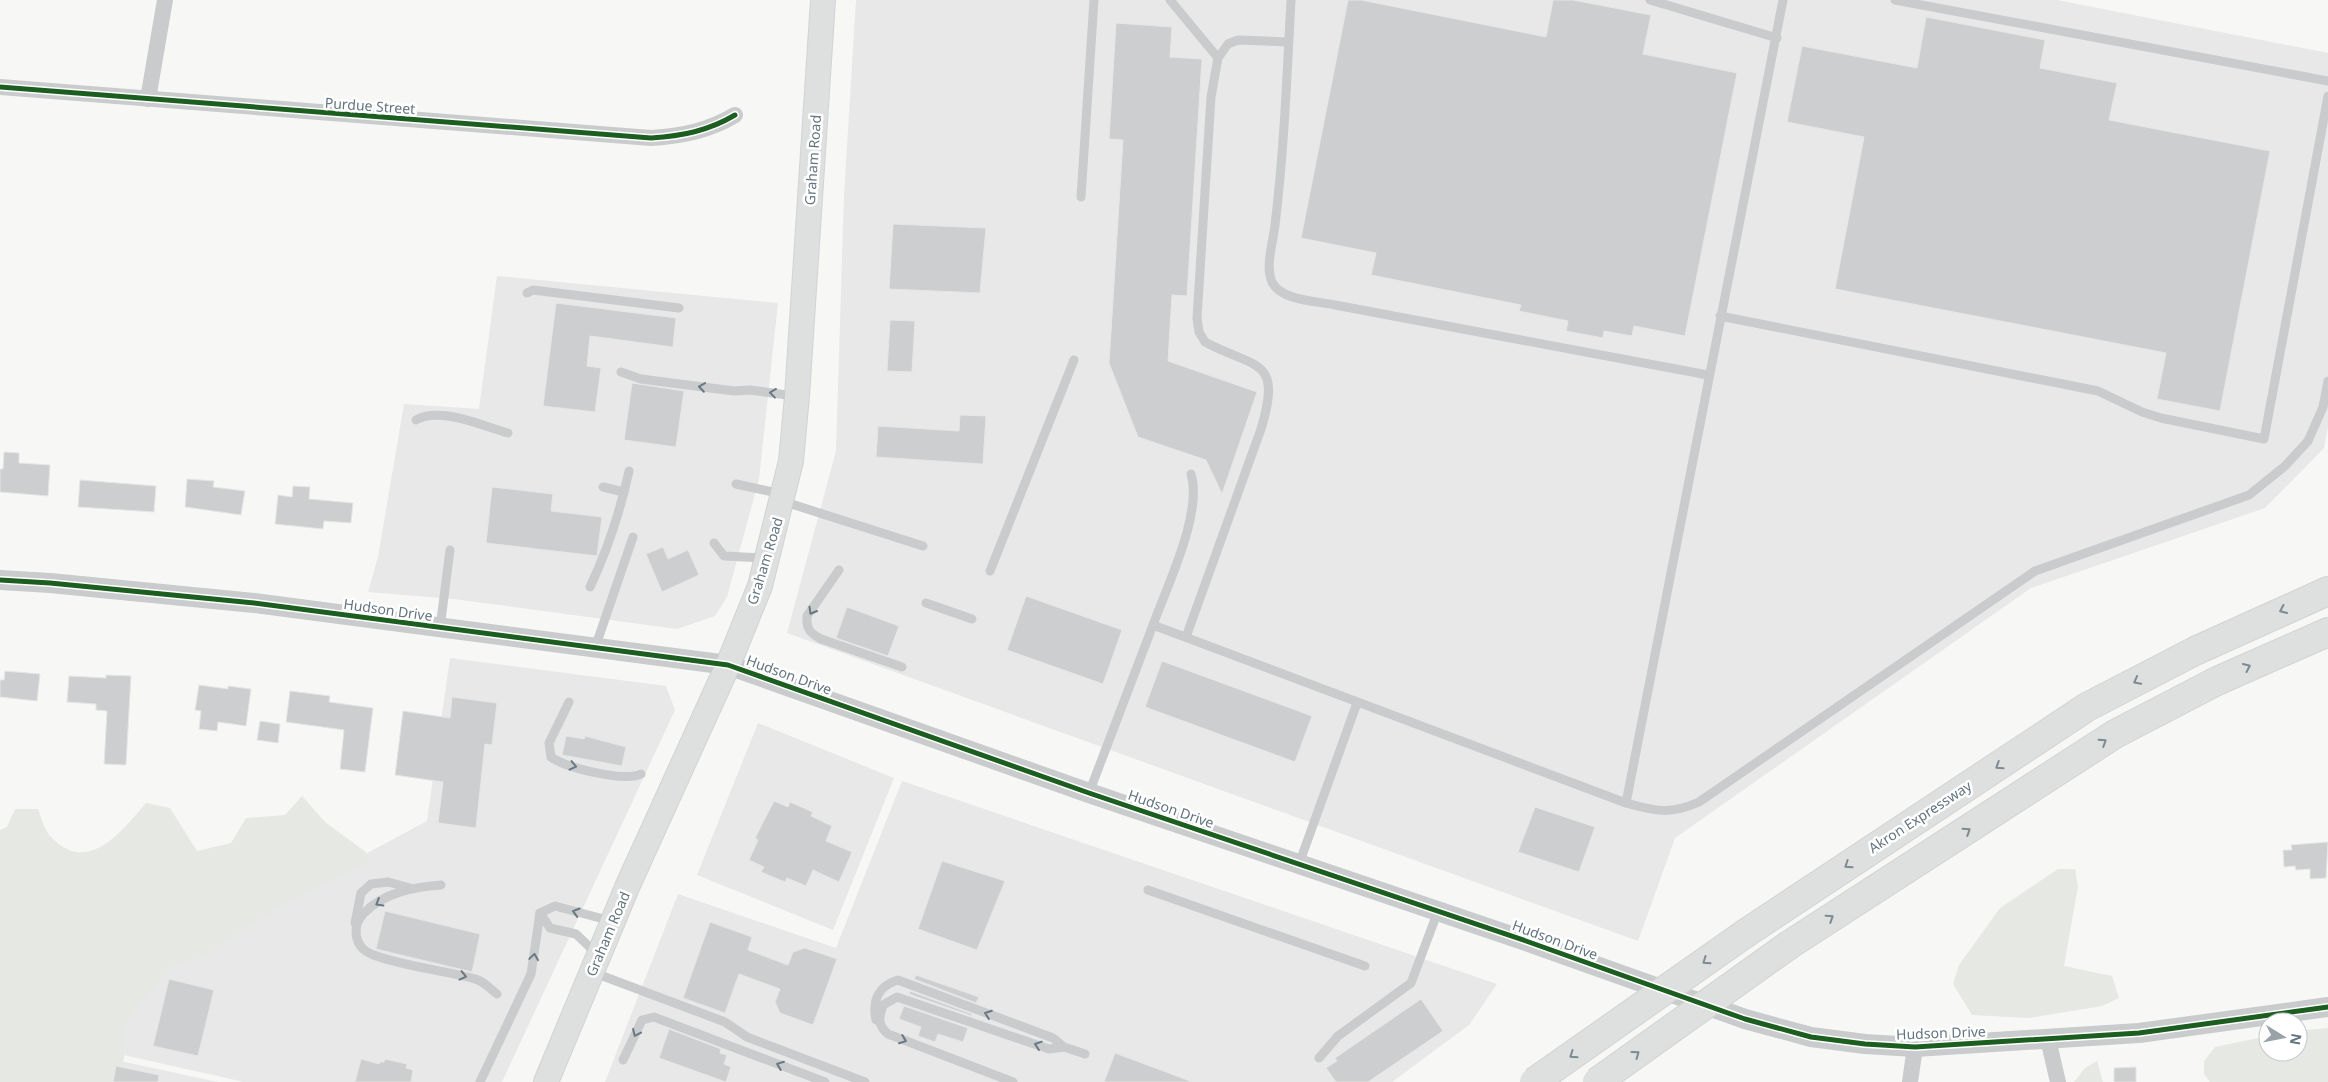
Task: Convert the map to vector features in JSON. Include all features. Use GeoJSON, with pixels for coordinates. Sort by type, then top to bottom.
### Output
{"type":"FeatureCollection","features":[{"type":"Feature","properties":{"kind":"highway","name":"Akron Expressway"},"geometry":{"type":"LineString","coordinates":[[1534,1082],[1746,933],[2087,707],[2195,651],[2328,591]]}},
{"type":"Feature","properties":{"kind":"highway"},"geometry":{"type":"LineString","coordinates":[[1597,1082],[1789,945],[2115,734],[2217,681],[2328,632]]}},
{"type":"Feature","properties":{"kind":"main road","name":"Graham Road"},"geometry":{"type":"LineString","coordinates":[[546,1082],[613,922],[728,666],[760,586],[768,558],[791,461],[823,0]]}},
{"type":"Feature","properties":{"kind":"street"},"geometry":{"type":"LineString","coordinates":[[148,99],[164,0]]}},
{"type":"Feature","properties":{"kind":"street","name":"Purdue Street"},"geometry":{"type":"LineString","coordinates":[[0,88],[651,138],[684,135],[719,124],[735,114]]}},
{"type":"Feature","properties":{"kind":"street","name":"Hudson Drive"},"geometry":{"type":"LineString","coordinates":[[0,580],[254,603],[728,666],[1088,793],[1438,911],[1763,1025],[1811,1037],[1865,1044],[1915,1047],[2139,1033],[2328,1007]]}},
{"type":"Feature","properties":{"kind":"street"},"geometry":{"type":"LineString","coordinates":[[2048,1039],[2058,1082]]}},
{"type":"Feature","properties":{"kind":"street"},"geometry":{"type":"LineString","coordinates":[[1910,1082],[1915,1047]]}},
{"type":"Feature","properties":{"kind":"lane"},"geometry":{"type":"LineString","coordinates":[[1081,197],[1094,0]]}},
{"type":"Feature","properties":{"kind":"lane"},"geometry":{"type":"LineString","coordinates":[[1170,0],[1218,58]]}},
{"type":"Feature","properties":{"kind":"lane"},"geometry":{"type":"LineString","coordinates":[[1290,0],[1277,211],[1269,270],[1272,282],[1280,291],[1295,297],[1335,305],[1708,375]]}},
{"type":"Feature","properties":{"kind":"lane"},"geometry":{"type":"LineString","coordinates":[[1650,0],[1777,38]]}},
{"type":"Feature","properties":{"kind":"lane"},"geometry":{"type":"LineString","coordinates":[[1626,802],[1708,375],[1777,38],[1783,0]]}},
{"type":"Feature","properties":{"kind":"lane"},"geometry":{"type":"LineString","coordinates":[[1894,0],[2328,81]]}},
{"type":"Feature","properties":{"kind":"lane"},"geometry":{"type":"LineString","coordinates":[[1186,637],[1261,429],[1268,406],[1270,390],[1262,370],[1237,355],[1205,342],[1200,332],[1197,318],[1211,97],[1218,58],[1228,44],[1238,40],[1288,42]]}},
{"type":"Feature","properties":{"kind":"lane"},"geometry":{"type":"LineString","coordinates":[[1720,316],[2098,391],[2142,412],[2161,418],[2264,439],[2328,96]]}},
{"type":"Feature","properties":{"kind":"lane"},"geometry":{"type":"LineString","coordinates":[[527,293],[533,290],[679,308]]}},
{"type":"Feature","properties":{"kind":"lane"},"geometry":{"type":"LineString","coordinates":[[990,571],[1074,360]]}},
{"type":"Feature","properties":{"kind":"lane"},"geometry":{"type":"LineString","coordinates":[[621,372],[641,379],[734,391],[750,390],[797,396]]}},
{"type":"Feature","properties":{"kind":"lane"},"geometry":{"type":"LineString","coordinates":[[1154,625],[1315,685],[1357,703],[1626,802],[1659,811],[1680,810],[1699,802],[2035,571],[2249,495],[2285,466],[2308,441],[2323,407],[2328,381]]}},
{"type":"Feature","properties":{"kind":"lane"},"geometry":{"type":"LineString","coordinates":[[416,420],[423,416],[435,415],[465,420],[508,433]]}},
{"type":"Feature","properties":{"kind":"lane"},"geometry":{"type":"LineString","coordinates":[[590,587],[608,547],[629,471]]}},
{"type":"Feature","properties":{"kind":"lane"},"geometry":{"type":"LineString","coordinates":[[1088,793],[1154,625],[1190,522],[1195,487],[1191,474]]}},
{"type":"Feature","properties":{"kind":"lane"},"geometry":{"type":"LineString","coordinates":[[736,484],[783,497],[924,546]]}},
{"type":"Feature","properties":{"kind":"lane"},"geometry":{"type":"LineString","coordinates":[[602,487],[624,492]]}},
{"type":"Feature","properties":{"kind":"lane"},"geometry":{"type":"LineString","coordinates":[[595,648],[633,538]]}},
{"type":"Feature","properties":{"kind":"lane"},"geometry":{"type":"LineString","coordinates":[[714,543],[724,556],[768,558]]}},
{"type":"Feature","properties":{"kind":"lane"},"geometry":{"type":"LineString","coordinates":[[440,628],[450,550]]}},
{"type":"Feature","properties":{"kind":"lane"},"geometry":{"type":"LineString","coordinates":[[839,570],[808,616],[806,624],[810,633],[821,639],[902,667]]}},
{"type":"Feature","properties":{"kind":"lane"},"geometry":{"type":"LineString","coordinates":[[926,602],[972,619]]}},
{"type":"Feature","properties":{"kind":"lane"},"geometry":{"type":"LineString","coordinates":[[569,702],[549,743],[551,758],[568,765],[611,774],[634,777],[641,774]]}},
{"type":"Feature","properties":{"kind":"lane"},"geometry":{"type":"LineString","coordinates":[[1299,864],[1357,703]]}},
{"type":"Feature","properties":{"kind":"lane"},"geometry":{"type":"LineString","coordinates":[[410,888],[378,882],[366,887],[358,902],[355,929],[357,939],[370,953],[477,979],[497,994]]}},
{"type":"Feature","properties":{"kind":"lane"},"geometry":{"type":"LineString","coordinates":[[355,929],[358,920],[366,911],[392,895],[410,888],[441,885]]}},
{"type":"Feature","properties":{"kind":"lane"},"geometry":{"type":"LineString","coordinates":[[1148,890],[1365,966]]}},
{"type":"Feature","properties":{"kind":"lane"},"geometry":{"type":"LineString","coordinates":[[540,913],[555,906],[613,922]]}},
{"type":"Feature","properties":{"kind":"lane"},"geometry":{"type":"LineString","coordinates":[[1319,1058],[1338,1036],[1411,982],[1438,911]]}},
{"type":"Feature","properties":{"kind":"lane"},"geometry":{"type":"LineString","coordinates":[[540,913],[550,928],[576,934],[595,964],[725,1022],[747,1037],[865,1082]]}},
{"type":"Feature","properties":{"kind":"lane"},"geometry":{"type":"LineString","coordinates":[[480,1082],[521,999],[531,974],[540,913]]}},
{"type":"Feature","properties":{"kind":"lane"},"geometry":{"type":"LineString","coordinates":[[1013,1082],[888,1034],[876,1023],[874,1013],[877,996],[886,984],[898,980],[1053,1038],[1064,1048]]}},
{"type":"Feature","properties":{"kind":"lane"},"geometry":{"type":"LineString","coordinates":[[882,1029],[879,1019],[883,1004],[896,997],[1049,1049],[1064,1048],[1085,1054]]}},
{"type":"Feature","properties":{"kind":"lane"},"geometry":{"type":"LineString","coordinates":[[623,1060],[642,1020],[654,1017],[826,1082]]}},
{"type":"Feature","properties":{"kind":"shaded area"},"geometry":{"type":"Polygon","coordinates":[[[856,0],[2057,0],[2328,53],[2328,427],[2324,448],[2265,508],[2031,588],[1675,838],[1638,941],[787,633],[836,451],[844,195],[856,0]]]}},
{"type":"Feature","properties":{"kind":"shaded area"},"geometry":{"type":"Polygon","coordinates":[[[497,276],[778,303],[759,479],[727,597],[715,616],[677,629],[454,599],[368,592],[378,557],[404,404],[479,409],[497,276]]]}},
{"type":"Feature","properties":{"kind":"shaded area"},"geometry":{"type":"Polygon","coordinates":[[[450,658],[666,686],[675,710],[502,1082],[244,1082],[110,1052],[127,982],[427,821],[450,658]]]}},
{"type":"Feature","properties":{"kind":"shaded area"},"geometry":{"type":"Polygon","coordinates":[[[758,723],[894,778],[833,930],[697,875],[758,723]]]}},
{"type":"Feature","properties":{"kind":"shaded area"},"geometry":{"type":"Polygon","coordinates":[[[902,781],[1497,984],[1469,1025],[1392,1082],[605,1082],[678,894],[836,948],[902,781]]]}},
{"type":"Feature","properties":{"kind":"shaded area"},"geometry":{"type":"Polygon","coordinates":[[[302,796],[325,822],[367,853],[369,861],[281,905],[207,954],[172,967],[133,1012],[123,1030],[124,1059],[113,1082],[0,1082],[0,830],[7,827],[15,809],[38,809],[45,828],[51,837],[65,848],[78,852],[91,851],[115,837],[146,803],[170,808],[197,851],[231,843],[246,818],[285,815],[302,796]]]}},
{"type":"Feature","properties":{"kind":"shaded area"},"geometry":{"type":"Polygon","coordinates":[[[2058,869],[2075,869],[2078,886],[2064,966],[2112,976],[2119,998],[2102,1006],[2029,1018],[1972,1015],[1953,984],[1959,965],[2000,908],[2058,869]]]}},
{"type":"Feature","properties":{"kind":"shaded area"},"geometry":{"type":"Polygon","coordinates":[[[2328,1028],[2328,1082],[2210,1082],[2204,1074],[2204,1061],[2215,1047],[2258,1038],[2258,1062],[2308,1062],[2308,1030],[2328,1028]]]}},
{"type":"Feature","properties":{"kind":"shaded area"},"geometry":{"type":"Polygon","coordinates":[[[111,1059],[218,1082],[106,1082],[111,1059]]]}},
{"type":"Feature","properties":{"kind":"shaded area"},"geometry":{"type":"Polygon","coordinates":[[[2097,1061],[2103,1082],[2074,1082],[2085,1068],[2097,1061]]]}},
{"type":"Feature","properties":{"kind":"building"},"geometry":{"type":"Polygon","coordinates":[[[1348,0],[1361,0],[1546,37],[1553,0],[1573,0],[1651,15],[1643,54],[1737,73],[1685,336],[1634,326],[1632,336],[1604,331],[1603,338],[1566,331],[1568,321],[1519,311],[1521,305],[1371,275],[1376,253],[1301,238],[1348,0]]]}},
{"type":"Feature","properties":{"kind":"building"},"geometry":{"type":"Polygon","coordinates":[[[1926,17],[2045,40],[2040,68],[2117,83],[2109,120],[2270,151],[2220,411],[2157,399],[2166,353],[1835,289],[1864,137],[1787,122],[1802,46],[1917,68],[1926,17]]]}},
{"type":"Feature","properties":{"kind":"building"},"geometry":{"type":"Polygon","coordinates":[[[1116,23],[1172,27],[1170,57],[1202,59],[1187,296],[1172,295],[1168,361],[1257,392],[1222,494],[1206,460],[1138,437],[1109,363],[1123,140],[1109,139],[1116,23]]]}},
{"type":"Feature","properties":{"kind":"building"},"geometry":{"type":"Polygon","coordinates":[[[893,224],[986,228],[980,293],[889,289],[893,224]]]}},
{"type":"Feature","properties":{"kind":"building"},"geometry":{"type":"Polygon","coordinates":[[[556,303],[676,318],[673,347],[590,336],[587,366],[601,368],[595,412],[543,406],[556,303]]]}},
{"type":"Feature","properties":{"kind":"building"},"geometry":{"type":"Polygon","coordinates":[[[890,320],[915,321],[912,372],[887,371],[890,320]]]}},
{"type":"Feature","properties":{"kind":"building"},"geometry":{"type":"Polygon","coordinates":[[[632,383],[684,391],[676,447],[624,440],[632,383]]]}},
{"type":"Feature","properties":{"kind":"building"},"geometry":{"type":"Polygon","coordinates":[[[960,415],[986,416],[983,464],[876,457],[878,426],[959,431],[960,415]]]}},
{"type":"Feature","properties":{"kind":"building"},"geometry":{"type":"Polygon","coordinates":[[[4,452],[19,453],[19,463],[50,465],[48,496],[0,492],[0,469],[3,469],[4,452]]]}},
{"type":"Feature","properties":{"kind":"building"},"geometry":{"type":"Polygon","coordinates":[[[187,479],[214,481],[213,487],[245,491],[241,515],[185,507],[187,479]]]}},
{"type":"Feature","properties":{"kind":"building"},"geometry":{"type":"Polygon","coordinates":[[[80,480],[156,486],[154,512],[78,507],[80,480]]]}},
{"type":"Feature","properties":{"kind":"building"},"geometry":{"type":"Polygon","coordinates":[[[293,486],[310,487],[309,499],[353,503],[351,523],[324,521],[323,529],[275,524],[278,495],[292,497],[293,486]]]}},
{"type":"Feature","properties":{"kind":"building"},"geometry":{"type":"Polygon","coordinates":[[[492,487],[553,494],[551,511],[602,517],[597,556],[486,543],[492,487]]]}},
{"type":"Feature","properties":{"kind":"building"},"geometry":{"type":"Polygon","coordinates":[[[663,547],[668,559],[688,550],[699,575],[662,592],[646,554],[663,547]]]}},
{"type":"Feature","properties":{"kind":"building"},"geometry":{"type":"Polygon","coordinates":[[[1026,596],[1122,630],[1103,684],[1007,650],[1026,596]]]}},
{"type":"Feature","properties":{"kind":"building"},"geometry":{"type":"Polygon","coordinates":[[[847,607],[899,626],[888,656],[836,638],[847,607]]]}},
{"type":"Feature","properties":{"kind":"building"},"geometry":{"type":"Polygon","coordinates":[[[1162,661],[1312,716],[1295,762],[1145,707],[1162,661]]]}},
{"type":"Feature","properties":{"kind":"building"},"geometry":{"type":"Polygon","coordinates":[[[5,671],[40,674],[37,701],[0,697],[0,680],[4,680],[5,671]]]}},
{"type":"Feature","properties":{"kind":"building"},"geometry":{"type":"Polygon","coordinates":[[[106,675],[131,676],[126,765],[104,764],[107,711],[96,710],[96,704],[67,702],[69,676],[106,678],[106,675]]]}},
{"type":"Feature","properties":{"kind":"building"},"geometry":{"type":"Polygon","coordinates":[[[199,685],[228,689],[228,686],[251,689],[246,726],[218,722],[217,731],[199,729],[201,711],[195,710],[199,685]]]}},
{"type":"Feature","properties":{"kind":"building"},"geometry":{"type":"Polygon","coordinates":[[[290,691],[330,696],[329,702],[373,708],[365,772],[340,769],[344,730],[286,722],[290,691]]]}},
{"type":"Feature","properties":{"kind":"building"},"geometry":{"type":"Polygon","coordinates":[[[452,697],[497,703],[492,745],[485,744],[476,828],[438,823],[443,782],[395,775],[403,711],[450,718],[452,697]]]}},
{"type":"Feature","properties":{"kind":"building"},"geometry":{"type":"Polygon","coordinates":[[[260,721],[280,724],[278,743],[257,740],[260,721]]]}},
{"type":"Feature","properties":{"kind":"building"},"geometry":{"type":"Polygon","coordinates":[[[566,736],[584,739],[585,736],[626,747],[622,766],[562,755],[566,736]]]}},
{"type":"Feature","properties":{"kind":"building"},"geometry":{"type":"Polygon","coordinates":[[[774,801],[788,807],[790,802],[813,812],[811,816],[832,826],[826,841],[852,852],[839,882],[813,870],[806,886],[787,878],[785,882],[761,872],[764,867],[749,860],[758,840],[755,838],[774,801]]]}},
{"type":"Feature","properties":{"kind":"building"},"geometry":{"type":"Polygon","coordinates":[[[1535,807],[1595,827],[1579,872],[1518,852],[1535,807]]]}},
{"type":"Feature","properties":{"kind":"building"},"geometry":{"type":"Polygon","coordinates":[[[2328,842],[2326,878],[2310,879],[2310,869],[2296,870],[2295,866],[2284,867],[2283,850],[2292,850],[2291,845],[2328,842]]]}},
{"type":"Feature","properties":{"kind":"building"},"geometry":{"type":"Polygon","coordinates":[[[942,861],[1005,881],[977,950],[918,929],[942,861]]]}},
{"type":"Feature","properties":{"kind":"building"},"geometry":{"type":"Polygon","coordinates":[[[385,911],[480,934],[472,972],[376,949],[385,911]]]}},
{"type":"Feature","properties":{"kind":"building"},"geometry":{"type":"Polygon","coordinates":[[[710,922],[752,937],[748,950],[788,965],[793,952],[805,948],[837,959],[813,1025],[780,1013],[775,1002],[780,989],[739,974],[725,1013],[683,998],[710,922]]]}},
{"type":"Feature","properties":{"kind":"building"},"geometry":{"type":"Polygon","coordinates":[[[916,975],[979,997],[976,1003],[914,979],[916,975]]]}},
{"type":"Feature","properties":{"kind":"building"},"geometry":{"type":"Polygon","coordinates":[[[169,979],[214,990],[198,1056],[153,1046],[169,979]]]}},
{"type":"Feature","properties":{"kind":"building"},"geometry":{"type":"Polygon","coordinates":[[[910,991],[972,1014],[972,1016],[909,994],[910,991]]]}},
{"type":"Feature","properties":{"kind":"building"},"geometry":{"type":"Polygon","coordinates":[[[1421,999],[1443,1031],[1368,1082],[1336,1082],[1326,1068],[1337,1061],[1335,1058],[1421,999]]]}},
{"type":"Feature","properties":{"kind":"building"},"geometry":{"type":"Polygon","coordinates":[[[904,1006],[968,1028],[963,1042],[938,1034],[935,1042],[918,1036],[921,1027],[899,1019],[904,1006]]]}},
{"type":"Feature","properties":{"kind":"building"},"geometry":{"type":"Polygon","coordinates":[[[669,1029],[721,1049],[720,1053],[727,1055],[724,1064],[731,1067],[726,1082],[659,1058],[669,1029]]]}},
{"type":"Feature","properties":{"kind":"building"},"geometry":{"type":"Polygon","coordinates":[[[1115,1053],[1190,1081],[1104,1082],[1115,1053]]]}},
{"type":"Feature","properties":{"kind":"building"},"geometry":{"type":"Polygon","coordinates":[[[361,1059],[379,1064],[384,1062],[385,1059],[407,1064],[406,1068],[413,1070],[411,1082],[355,1082],[361,1059]]]}},
{"type":"Feature","properties":{"kind":"building"},"geometry":{"type":"Polygon","coordinates":[[[116,1066],[159,1075],[158,1082],[113,1082],[116,1066]]]}},
{"type":"Feature","properties":{"kind":"building"},"geometry":{"type":"Polygon","coordinates":[[[2136,1067],[2136,1082],[2114,1082],[2114,1068],[2136,1067]]]}},
{"type":"Feature","properties":{"kind":"cycle path"},"geometry":{"type":"LineString","coordinates":[[0,87],[651,138],[694,132],[715,125],[735,115]]}},
{"type":"Feature","properties":{"kind":"cycle path"},"geometry":{"type":"LineString","coordinates":[[0,580],[50,583],[254,603],[728,665],[1089,793],[1526,941],[1745,1019],[1811,1037],[1865,1044],[1915,1047],[2139,1033],[2328,1007]]}}]}
